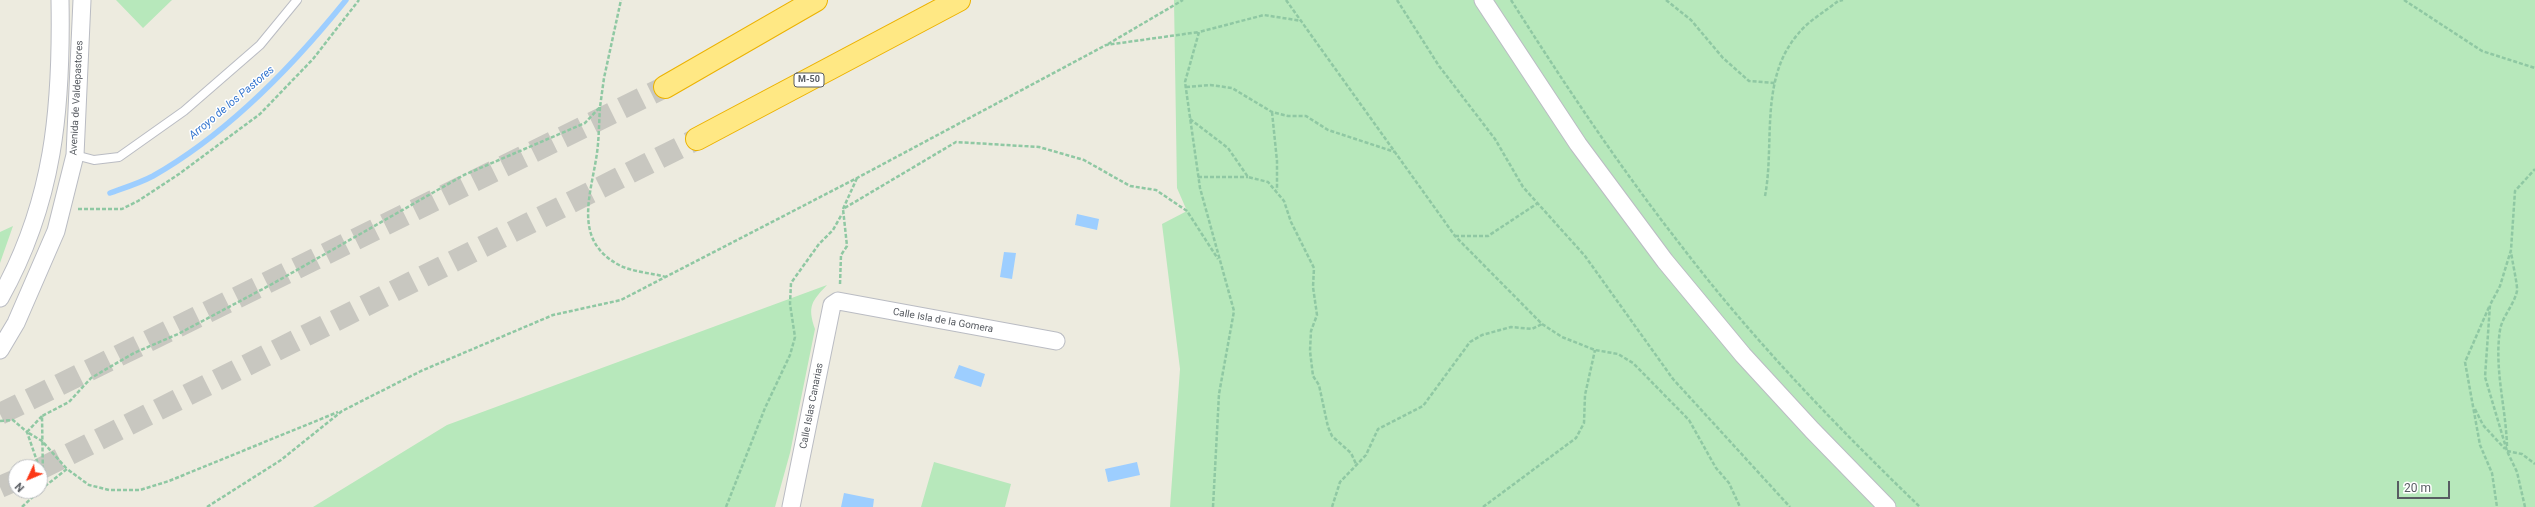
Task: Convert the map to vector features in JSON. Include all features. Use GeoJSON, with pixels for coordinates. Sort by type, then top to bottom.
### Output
{"type":"FeatureCollection","features":[{"type":"Feature","properties":{"kind":"highway"},"geometry":{"type":"LineString","coordinates":[[665,87],[816,0]]}},
{"type":"Feature","properties":{"kind":"highway","name":"M-50"},"geometry":{"type":"LineString","coordinates":[[697,139],[960,0]]}},
{"type":"Feature","properties":{"kind":"street","name":"Avenida de Valdepastores"},"geometry":{"type":"LineString","coordinates":[[0,298],[17,266],[30,235],[43,196],[54,142],[61,53],[60,0]]}},
{"type":"Feature","properties":{"kind":"street","name":"Avenida de Valdepastores"},"geometry":{"type":"LineString","coordinates":[[0,350],[16,323],[56,231],[75,154],[82,0]]}},
{"type":"Feature","properties":{"kind":"street"},"geometry":{"type":"LineString","coordinates":[[1483,0],[1578,144],[1665,261],[1743,355],[1812,430],[1887,507]]}},
{"type":"Feature","properties":{"kind":"street","name":"Calle Isla de la Gomera"},"geometry":{"type":"LineString","coordinates":[[832,305],[838,301],[1056,341]]}},
{"type":"Feature","properties":{"kind":"street","name":"Calle Islas Canarias"},"geometry":{"type":"LineString","coordinates":[[791,507],[832,305]]}},
{"type":"Feature","properties":{"kind":"lane"},"geometry":{"type":"LineString","coordinates":[[75,154],[94,160],[119,157],[184,111],[260,45],[297,0]]}},
{"type":"Feature","properties":{"kind":"path"},"geometry":{"type":"LineString","coordinates":[[66,189],[78,210],[122,209],[138,201],[179,174],[260,114],[314,59],[359,0]]}},
{"type":"Feature","properties":{"kind":"path"},"geometry":{"type":"LineString","coordinates":[[621,0],[604,78],[600,107],[597,152],[587,208],[589,231],[598,251],[619,265],[666,277]]}},
{"type":"Feature","properties":{"kind":"path"},"geometry":{"type":"LineString","coordinates":[[0,422],[13,420],[42,442],[67,469],[89,485],[109,490],[140,490],[169,481],[342,411],[421,371],[553,315],[621,300],[857,178],[1106,45],[1183,0]]}},
{"type":"Feature","properties":{"kind":"path"},"geometry":{"type":"LineString","coordinates":[[1286,0],[1455,236],[1542,324],[1562,337],[1595,350],[1618,354],[1633,363],[1689,420],[1716,468],[1729,483],[1740,507]]}},
{"type":"Feature","properties":{"kind":"path"},"geometry":{"type":"LineString","coordinates":[[1398,0],[1439,66],[1495,139],[1523,187],[1585,256],[1673,379],[1790,507]]}},
{"type":"Feature","properties":{"kind":"path"},"geometry":{"type":"LineString","coordinates":[[1511,0],[1599,134],[1683,249],[1762,343],[1920,507]]}},
{"type":"Feature","properties":{"kind":"path"},"geometry":{"type":"LineString","coordinates":[[1666,0],[1691,20],[1723,58],[1749,81],[1775,82]]}},
{"type":"Feature","properties":{"kind":"path"},"geometry":{"type":"LineString","coordinates":[[1765,196],[1770,170],[1768,128],[1775,82],[1783,58],[1798,34],[1838,1],[1843,0]]}},
{"type":"Feature","properties":{"kind":"path"},"geometry":{"type":"LineString","coordinates":[[2404,0],[2482,51],[2535,68]]}},
{"type":"Feature","properties":{"kind":"path"},"geometry":{"type":"LineString","coordinates":[[1106,45],[1199,32],[1264,15],[1302,21]]}},
{"type":"Feature","properties":{"kind":"path"},"geometry":{"type":"LineString","coordinates":[[1199,32],[1185,82],[1198,177],[1234,311],[1219,394],[1213,507]]}},
{"type":"Feature","properties":{"kind":"path"},"geometry":{"type":"LineString","coordinates":[[1186,87],[1210,85],[1232,88],[1272,112],[1288,116],[1306,116],[1328,130],[1396,152]]}},
{"type":"Feature","properties":{"kind":"path"},"geometry":{"type":"LineString","coordinates":[[27,432],[42,416],[69,402],[91,378],[134,353],[178,334],[274,283],[464,176],[585,123],[600,107]]}},
{"type":"Feature","properties":{"kind":"path"},"geometry":{"type":"LineString","coordinates":[[1272,112],[1277,161],[1277,191]]}},
{"type":"Feature","properties":{"kind":"path"},"geometry":{"type":"LineString","coordinates":[[1190,119],[1228,148],[1248,177]]}},
{"type":"Feature","properties":{"kind":"path"},"geometry":{"type":"LineString","coordinates":[[842,209],[956,142],[1039,147],[1084,160],[1130,186],[1156,190],[1187,211],[1220,262]]}},
{"type":"Feature","properties":{"kind":"path"},"geometry":{"type":"LineString","coordinates":[[2507,451],[2506,418],[2500,377],[2500,329],[2518,290],[2513,272],[2511,250],[2515,191],[2535,169]]}},
{"type":"Feature","properties":{"kind":"path"},"geometry":{"type":"LineString","coordinates":[[1198,177],[1248,177],[1268,182],[1284,201],[1291,222],[1314,268],[1313,287],[1317,315],[1311,331],[1310,351],[1313,376],[1319,385],[1328,426],[1332,436],[1351,453],[1356,464]]}},
{"type":"Feature","properties":{"kind":"path"},"geometry":{"type":"LineString","coordinates":[[842,264],[842,255],[847,246],[842,209],[857,178]]}},
{"type":"Feature","properties":{"kind":"path"},"geometry":{"type":"LineString","coordinates":[[1455,236],[1488,236],[1538,204]]}},
{"type":"Feature","properties":{"kind":"path"},"geometry":{"type":"LineString","coordinates":[[726,507],[763,413],[790,355],[795,337],[790,304],[791,283],[819,244],[833,230],[842,214]]}},
{"type":"Feature","properties":{"kind":"path"},"geometry":{"type":"LineString","coordinates":[[2497,507],[2492,473],[2480,445],[2465,362],[2500,286],[2511,250]]}},
{"type":"Feature","properties":{"kind":"path"},"geometry":{"type":"LineString","coordinates":[[2490,306],[2485,377],[2507,451],[2517,472],[2525,507]]}},
{"type":"Feature","properties":{"kind":"path"},"geometry":{"type":"LineString","coordinates":[[1332,507],[1340,482],[1366,455],[1378,429],[1423,406],[1470,342],[1482,335],[1511,327],[1532,329],[1542,324]]}},
{"type":"Feature","properties":{"kind":"path"},"geometry":{"type":"LineString","coordinates":[[1483,507],[1576,438],[1584,423],[1585,396],[1595,350]]}},
{"type":"Feature","properties":{"kind":"path"},"geometry":{"type":"LineString","coordinates":[[2473,405],[2483,424],[2507,451],[2522,454],[2535,464]]}},
{"type":"Feature","properties":{"kind":"path"},"geometry":{"type":"LineString","coordinates":[[207,507],[281,460],[342,411]]}},
{"type":"Feature","properties":{"kind":"path"},"geometry":{"type":"LineString","coordinates":[[42,416],[42,459]]}},
{"type":"Feature","properties":{"kind":"path"},"geometry":{"type":"LineString","coordinates":[[27,432],[37,459]]}},
{"type":"Feature","properties":{"kind":"path"},"geometry":{"type":"LineString","coordinates":[[48,484],[67,469]]}},
{"type":"Feature","properties":{"kind":"path"},"geometry":{"type":"LineString","coordinates":[[22,507],[30,499]]}},
{"type":"Feature","properties":{"kind":"green space"},"geometry":{"type":"Polygon","coordinates":[[[116,0],[172,0],[143,28],[116,0]]]}},
{"type":"Feature","properties":{"kind":"green space"},"geometry":{"type":"Polygon","coordinates":[[[1174,0],[2535,0],[2535,507],[1170,507],[1180,369],[1162,224],[1187,211],[1177,188],[1174,0]]]}},
{"type":"Feature","properties":{"kind":"green space"},"geometry":{"type":"Polygon","coordinates":[[[13,226],[0,263],[0,232],[13,226]]]}},
{"type":"Feature","properties":{"kind":"green space"},"geometry":{"type":"Polygon","coordinates":[[[827,285],[812,304],[811,315],[815,329],[790,453],[775,507],[313,507],[447,425],[827,285]]]}},
{"type":"Feature","properties":{"kind":"green space"},"geometry":{"type":"Polygon","coordinates":[[[934,462],[1011,484],[1005,507],[921,507],[934,462]]]}},
{"type":"Feature","properties":{"kind":"water"},"geometry":{"type":"Polygon","coordinates":[[[1077,214],[1099,219],[1097,230],[1075,225],[1077,214]]]}},
{"type":"Feature","properties":{"kind":"water"},"geometry":{"type":"Polygon","coordinates":[[[1004,252],[1016,253],[1012,279],[1000,277],[1004,252]]]}},
{"type":"Feature","properties":{"kind":"water"},"geometry":{"type":"Polygon","coordinates":[[[959,365],[985,374],[981,387],[954,378],[959,365]]]}},
{"type":"Feature","properties":{"kind":"water"},"geometry":{"type":"Polygon","coordinates":[[[1137,462],[1140,475],[1108,482],[1105,469],[1137,462]]]}},
{"type":"Feature","properties":{"kind":"water"},"geometry":{"type":"Polygon","coordinates":[[[844,493],[874,499],[873,507],[841,507],[844,493]]]}},
{"type":"Feature","properties":{"kind":"waterway","name":"Arroyo de los Pastores"},"geometry":{"type":"LineString","coordinates":[[110,193],[153,176],[207,140],[233,119],[281,74],[326,25],[346,0]]}},
{"type":"Feature","properties":{"kind":"tunnel"},"geometry":{"type":"LineString","coordinates":[[0,414],[665,87]]}},
{"type":"Feature","properties":{"kind":"tunnel"},"geometry":{"type":"LineString","coordinates":[[48,465],[697,139]]}},
{"type":"Feature","properties":{"kind":"tunnel"},"geometry":{"type":"LineString","coordinates":[[0,487],[8,484]]}}]}
